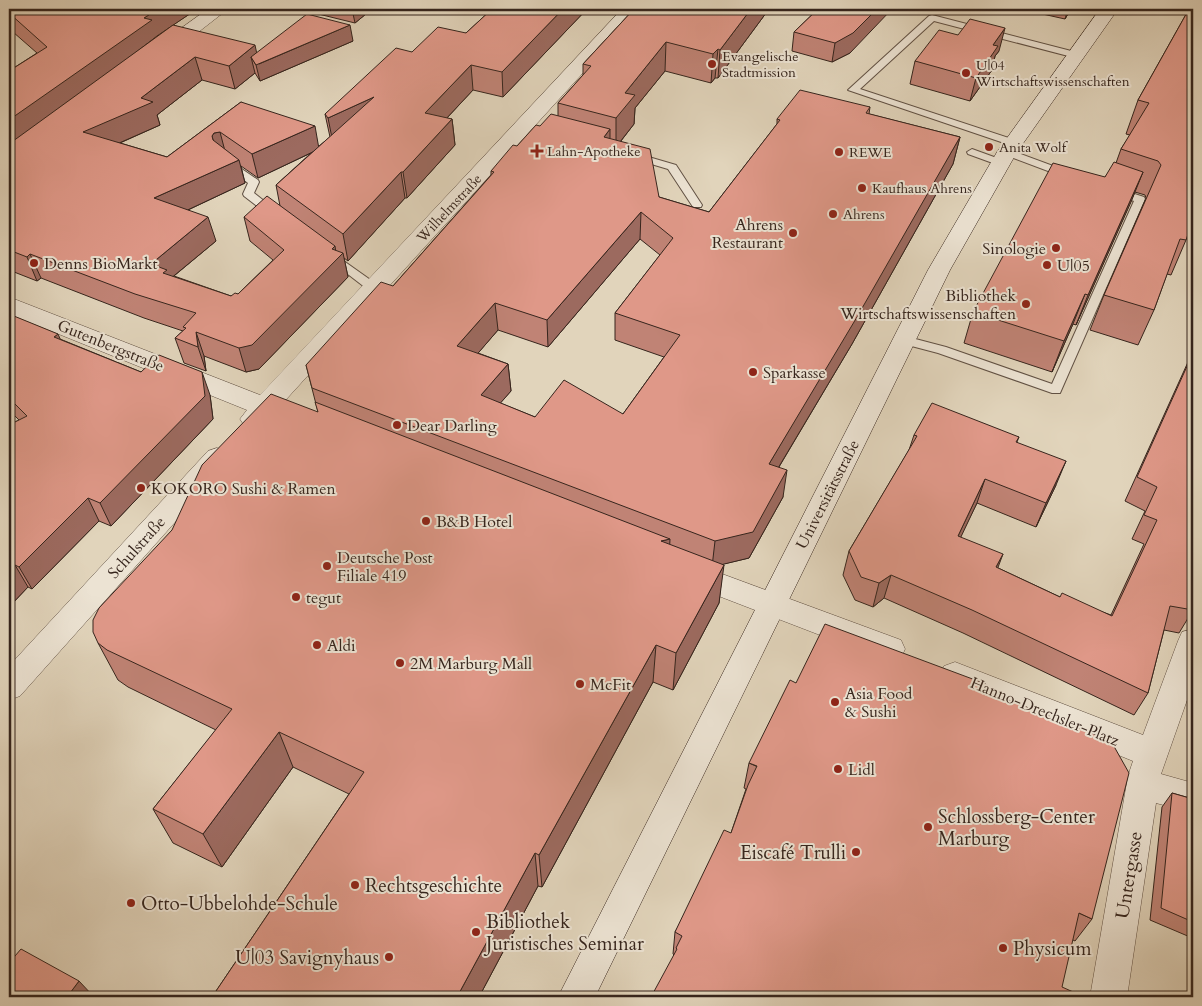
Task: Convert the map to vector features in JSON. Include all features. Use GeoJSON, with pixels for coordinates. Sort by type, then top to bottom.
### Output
{"type":"FeatureCollection","features":[{"type":"Feature","properties":{"kind":"street"},"geometry":{"type":"LineString","coordinates":[[149,60],[219,9]]}},
{"type":"Feature","properties":{"kind":"street","name":"Wilhelmstraße"},"geometry":{"type":"LineString","coordinates":[[264,407],[424,235],[527,129],[632,9]]}},
{"type":"Feature","properties":{"kind":"street","name":"Universitätsstraße"},"geometry":{"type":"LineString","coordinates":[[576,997],[939,270],[1007,153],[1109,9]]}},
{"type":"Feature","properties":{"kind":"street","name":"Gutenbergstraße"},"geometry":{"type":"LineString","coordinates":[[9,305],[264,407],[314,425]]}},
{"type":"Feature","properties":{"kind":"street","name":"Schulstraße"},"geometry":{"type":"LineString","coordinates":[[9,687],[264,407]]}},
{"type":"Feature","properties":{"kind":"street"},"geometry":{"type":"LineString","coordinates":[[665,563],[772,604]]}},
{"type":"Feature","properties":{"kind":"street","name":"Hanno-Drechsler-Platz"},"geometry":{"type":"LineString","coordinates":[[772,604],[921,661],[1147,769],[1193,798]]}},
{"type":"Feature","properties":{"kind":"street","name":"Untergasse"},"geometry":{"type":"LineString","coordinates":[[1108,997],[1147,769],[1193,641]]}},
{"type":"Feature","properties":{"kind":"lane"},"geometry":{"type":"LineString","coordinates":[[1076,55],[932,18],[853,90],[1007,153],[1084,180]]}},
{"type":"Feature","properties":{"kind":"lane"},"geometry":{"type":"LineString","coordinates":[[621,152],[672,167],[697,205]]}},
{"type":"Feature","properties":{"kind":"lane"},"geometry":{"type":"LineString","coordinates":[[972,152],[1007,153]]}},
{"type":"Feature","properties":{"kind":"lane"},"geometry":{"type":"LineString","coordinates":[[225,160],[254,182],[248,194],[287,223]]}},
{"type":"Feature","properties":{"kind":"lane"},"geometry":{"type":"LineString","coordinates":[[904,340],[942,350],[1056,390],[1140,199],[1103,186]]}},
{"type":"Feature","properties":{"kind":"lane"},"geometry":{"type":"LineString","coordinates":[[318,247],[374,289]]}},
{"type":"Feature","properties":{"kind":"building"},"geometry":{"type":"Polygon","coordinates":[[[9,9],[158,9],[144,18],[152,20],[9,120],[9,71],[47,47],[9,13],[9,9]]]}},
{"type":"Feature","properties":{"kind":"building"},"geometry":{"type":"Polygon","coordinates":[[[492,9],[563,9],[502,72],[471,65],[425,113],[452,119],[343,234],[276,185],[374,97],[328,118],[325,114],[396,48],[412,52],[438,27],[466,33],[492,9]]]}},
{"type":"Feature","properties":{"kind":"building"},"geometry":{"type":"Polygon","coordinates":[[[634,9],[751,9],[720,50],[718,49],[713,54],[666,42],[625,93],[635,95],[616,118],[558,103],[591,66],[583,64],[634,9]]]}},
{"type":"Feature","properties":{"kind":"building"},"geometry":{"type":"Polygon","coordinates":[[[818,9],[877,9],[853,33],[835,43],[794,32],[818,9]]]}},
{"type":"Feature","properties":{"kind":"building"},"geometry":{"type":"Polygon","coordinates":[[[1189,9],[1193,9],[1193,220],[1186,240],[1180,239],[1154,310],[1104,295],[1161,165],[1158,161],[1121,149],[1149,103],[1138,100],[1189,9]]]}},
{"type":"Feature","properties":{"kind":"building"},"geometry":{"type":"Polygon","coordinates":[[[307,14],[350,25],[256,65],[251,57],[307,14]]]}},
{"type":"Feature","properties":{"kind":"building"},"geometry":{"type":"Polygon","coordinates":[[[970,19],[1005,28],[993,45],[998,46],[976,78],[915,61],[939,30],[958,35],[970,19]]]}},
{"type":"Feature","properties":{"kind":"building"},"geometry":{"type":"Polygon","coordinates":[[[173,25],[255,45],[229,66],[195,57],[141,98],[153,102],[83,132],[167,157],[241,102],[315,126],[252,154],[220,132],[214,133],[212,136],[213,140],[239,160],[154,198],[208,217],[151,264],[167,270],[163,273],[231,296],[235,293],[238,294],[284,250],[244,217],[267,196],[335,246],[332,249],[343,253],[252,345],[239,348],[196,332],[198,347],[175,338],[186,328],[183,327],[196,313],[135,294],[30,254],[27,257],[9,250],[9,144],[173,25]]]}},
{"type":"Feature","properties":{"kind":"building"},"geometry":{"type":"Polygon","coordinates":[[[800,90],[870,107],[866,113],[960,137],[857,317],[769,464],[787,470],[753,532],[715,541],[312,388],[306,365],[381,282],[393,286],[494,172],[491,171],[513,145],[517,146],[536,125],[540,126],[551,114],[610,129],[604,137],[650,149],[659,197],[709,212],[780,120],[777,119],[800,90]],[[641,212],[547,320],[495,303],[457,346],[508,364],[481,395],[535,417],[564,380],[623,414],[680,335],[615,313],[673,238],[641,212]]]}},
{"type":"Feature","properties":{"kind":"building","name":"U|05"},"geometry":{"type":"Polygon","coordinates":[[[1114,162],[1143,172],[1088,295],[1085,294],[1064,341],[973,312],[1053,163],[1105,177],[1114,162]]]}},
{"type":"Feature","properties":{"kind":"building"},"geometry":{"type":"Polygon","coordinates":[[[9,314],[58,334],[54,337],[141,372],[159,355],[202,372],[205,396],[100,503],[88,498],[19,567],[15,565],[9,571],[9,425],[27,416],[9,398],[9,314]]]}},
{"type":"Feature","properties":{"kind":"building"},"geometry":{"type":"Polygon","coordinates":[[[1193,353],[1193,610],[1170,606],[1148,693],[972,610],[891,575],[879,583],[861,577],[849,551],[917,436],[914,435],[932,403],[1019,437],[1016,442],[1066,461],[1046,503],[985,479],[958,536],[1003,554],[996,567],[1060,597],[1062,593],[1112,616],[1157,520],[1144,515],[1157,487],[1137,477],[1193,353]]]}},
{"type":"Feature","properties":{"kind":"building","name":"2M Marburg Mall"},"geometry":{"type":"Polygon","coordinates":[[[271,394],[318,412],[315,402],[670,539],[661,541],[724,565],[676,653],[656,645],[539,855],[535,853],[457,997],[212,997],[364,772],[279,732],[203,834],[153,809],[232,709],[107,650],[98,643],[93,632],[93,620],[99,608],[172,530],[202,465],[271,394]]]}},
{"type":"Feature","properties":{"kind":"building","name":"Schlossberg-Center Marburg"},"geometry":{"type":"Polygon","coordinates":[[[825,624],[986,684],[994,694],[1111,741],[1129,773],[1092,919],[1079,913],[1062,987],[1080,995],[1080,997],[651,997],[677,949],[682,936],[675,932],[724,830],[731,833],[748,785],[757,766],[749,763],[790,680],[796,683],[825,624]]]}},
{"type":"Feature","properties":{"kind":"building"},"geometry":{"type":"Polygon","coordinates":[[[1172,793],[1193,799],[1193,922],[1161,908],[1172,793]]]}},
{"type":"Feature","properties":{"kind":"building"},"geometry":{"type":"Polygon","coordinates":[[[21,949],[79,981],[67,997],[9,997],[9,963],[21,949]]]}},
{"type":"Feature","properties":{"kind":"place","name":"Evangelische Stadtmission"},"geometry":{"type":"Point","coordinates":[712,64]}},
{"type":"Feature","properties":{"kind":"place","name":"U|04 Wirtschaftswissenschaften"},"geometry":{"type":"Point","coordinates":[966,73]}},
{"type":"Feature","properties":{"kind":"place","name":"Anita Wolf"},"geometry":{"type":"Point","coordinates":[989,147]}},
{"type":"Feature","properties":{"kind":"place","name":"Lahn-Apotheke"},"geometry":{"type":"Point","coordinates":[537,151]}},
{"type":"Feature","properties":{"kind":"place","name":"REWE"},"geometry":{"type":"Point","coordinates":[839,152]}},
{"type":"Feature","properties":{"kind":"place","name":"Kaufhaus Ahrens"},"geometry":{"type":"Point","coordinates":[862,188]}},
{"type":"Feature","properties":{"kind":"place","name":"Ahrens"},"geometry":{"type":"Point","coordinates":[833,214]}},
{"type":"Feature","properties":{"kind":"place","name":"Ahrens Restaurant"},"geometry":{"type":"Point","coordinates":[793,233]}},
{"type":"Feature","properties":{"kind":"place","name":"Sinologie"},"geometry":{"type":"Point","coordinates":[1056,248]}},
{"type":"Feature","properties":{"kind":"place","name":"Denns BioMarkt"},"geometry":{"type":"Point","coordinates":[34,263]}},
{"type":"Feature","properties":{"kind":"place","name":"U|05"},"geometry":{"type":"Point","coordinates":[1047,265]}},
{"type":"Feature","properties":{"kind":"place","name":"Bibliothek Wirtschaftswissenschaften"},"geometry":{"type":"Point","coordinates":[1026,304]}},
{"type":"Feature","properties":{"kind":"place","name":"Sparkasse"},"geometry":{"type":"Point","coordinates":[753,372]}},
{"type":"Feature","properties":{"kind":"place","name":"Dear Darling"},"geometry":{"type":"Point","coordinates":[397,425]}},
{"type":"Feature","properties":{"kind":"place","name":"KOKORO Sushi & Ramen"},"geometry":{"type":"Point","coordinates":[141,488]}},
{"type":"Feature","properties":{"kind":"place","name":"B&B Hotel"},"geometry":{"type":"Point","coordinates":[426,521]}},
{"type":"Feature","properties":{"kind":"place","name":"Deutsche Post Filiale 419"},"geometry":{"type":"Point","coordinates":[327,566]}},
{"type":"Feature","properties":{"kind":"place","name":"tegut"},"geometry":{"type":"Point","coordinates":[296,597]}},
{"type":"Feature","properties":{"kind":"place","name":"Aldi"},"geometry":{"type":"Point","coordinates":[317,645]}},
{"type":"Feature","properties":{"kind":"place","name":"2M Marburg Mall"},"geometry":{"type":"Point","coordinates":[400,663]}},
{"type":"Feature","properties":{"kind":"place","name":"McFit"},"geometry":{"type":"Point","coordinates":[580,684]}},
{"type":"Feature","properties":{"kind":"place","name":"Asia Food & Sushi"},"geometry":{"type":"Point","coordinates":[835,702]}},
{"type":"Feature","properties":{"kind":"place","name":"Lidl"},"geometry":{"type":"Point","coordinates":[838,769]}},
{"type":"Feature","properties":{"kind":"place","name":"Schlossberg-Center Marburg"},"geometry":{"type":"Point","coordinates":[928,827]}},
{"type":"Feature","properties":{"kind":"place","name":"Eiscafé Trulli"},"geometry":{"type":"Point","coordinates":[856,852]}},
{"type":"Feature","properties":{"kind":"place","name":"Rechtsgeschichte"},"geometry":{"type":"Point","coordinates":[355,885]}},
{"type":"Feature","properties":{"kind":"place","name":"Otto-Ubbelohde-Schule"},"geometry":{"type":"Point","coordinates":[131,903]}},
{"type":"Feature","properties":{"kind":"place","name":"Bibliothek Juristisches Seminar"},"geometry":{"type":"Point","coordinates":[476,932]}},
{"type":"Feature","properties":{"kind":"place","name":"Physicum"},"geometry":{"type":"Point","coordinates":[1003,948]}},
{"type":"Feature","properties":{"kind":"place","name":"U|03 Savignyhaus"},"geometry":{"type":"Point","coordinates":[389,957]}}]}
